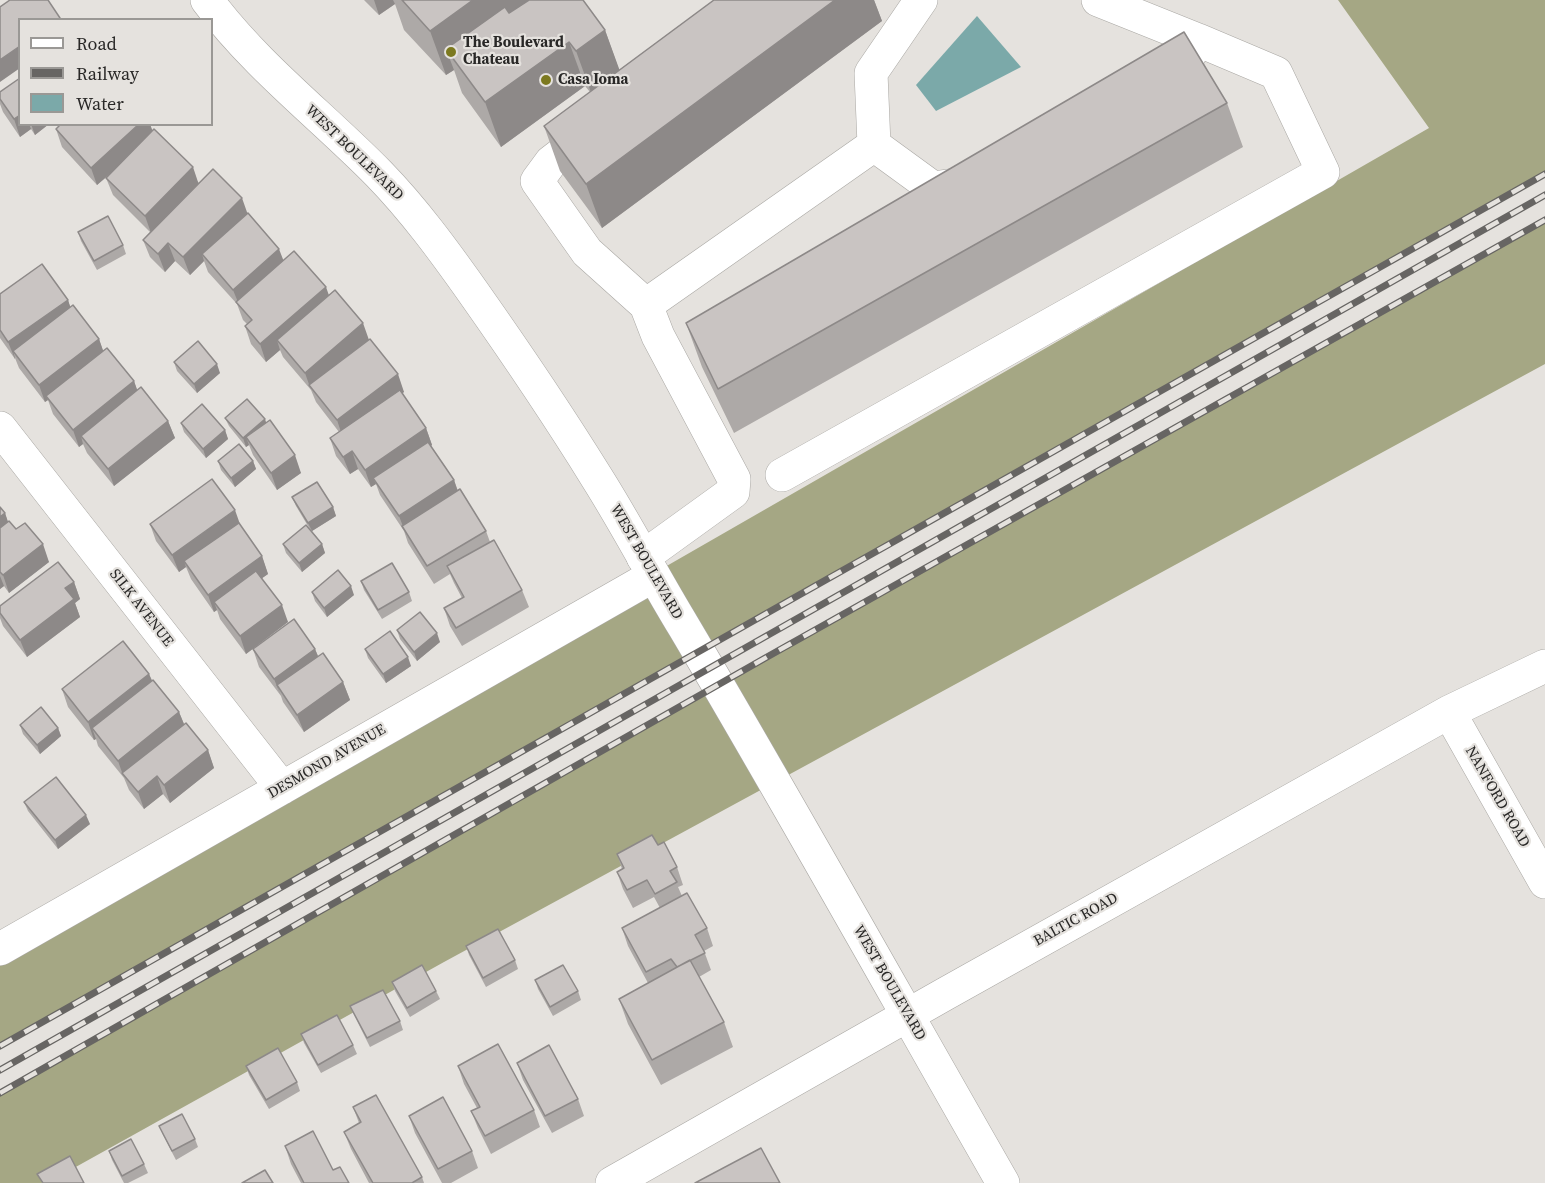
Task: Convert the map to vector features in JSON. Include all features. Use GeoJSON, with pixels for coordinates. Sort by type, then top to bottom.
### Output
{"type":"FeatureCollection","features":[{"type":"Feature","properties":{"kind":"street","name":"WEST BOULEVARD"},"geometry":{"type":"LineString","coordinates":[[207,0],[245,46],[403,201],[473,292],[598,479],[775,782],[1003,1183]]}},
{"type":"Feature","properties":{"kind":"street"},"geometry":{"type":"LineString","coordinates":[[874,145],[871,73],[921,0]]}},
{"type":"Feature","properties":{"kind":"street"},"geometry":{"type":"LineString","coordinates":[[783,475],[1323,172],[1276,73],[1098,0]]}},
{"type":"Feature","properties":{"kind":"street"},"geometry":{"type":"LineString","coordinates":[[1164,74],[1185,62],[1198,40]]}},
{"type":"Feature","properties":{"kind":"street"},"geometry":{"type":"LineString","coordinates":[[616,112],[551,162],[537,181],[587,252],[646,305],[874,145]]}},
{"type":"Feature","properties":{"kind":"street"},"geometry":{"type":"LineString","coordinates":[[874,145],[933,188],[983,182],[993,176]]}},
{"type":"Feature","properties":{"kind":"street","name":"DESMOND AVENUE"},"geometry":{"type":"LineString","coordinates":[[0,949],[282,788],[648,566],[733,492],[734,479],[658,336],[646,305]]}},
{"type":"Feature","properties":{"kind":"street","name":"SILK AVENUE"},"geometry":{"type":"LineString","coordinates":[[0,428],[282,788]]}},
{"type":"Feature","properties":{"kind":"street","name":"BALTIC ROAD"},"geometry":{"type":"LineString","coordinates":[[612,1183],[1449,712],[1545,666]]}},
{"type":"Feature","properties":{"kind":"street","name":"NANFORD ROAD"},"geometry":{"type":"LineString","coordinates":[[1449,712],[1545,882]]}},
{"type":"Feature","properties":{"kind":"green space"},"geometry":{"type":"Polygon","coordinates":[[[1338,0],[1545,0],[1545,174],[0,1046],[0,949],[1429,128],[1338,0]]]}},
{"type":"Feature","properties":{"kind":"green space"},"geometry":{"type":"Polygon","coordinates":[[[1545,220],[1545,364],[444,962],[47,1183],[0,1183],[0,1093],[767,657],[1545,220]]]}},
{"type":"Feature","properties":{"kind":"water"},"geometry":{"type":"Polygon","coordinates":[[[977,16],[1021,67],[936,111],[916,85],[977,16]]]}},
{"type":"Feature","properties":{"kind":"building"},"geometry":{"type":"Polygon","coordinates":[[[10,0],[48,0],[60,18],[18,18],[18,47],[0,60],[0,7],[10,0]]]}},
{"type":"Feature","properties":{"kind":"building"},"geometry":{"type":"Polygon","coordinates":[[[402,0],[473,0],[430,31],[402,0]]]}},
{"type":"Feature","properties":{"kind":"building"},"geometry":{"type":"Polygon","coordinates":[[[529,0],[583,0],[605,30],[576,51],[569,42],[485,102],[446,49],[505,7],[509,13],[529,0]]]}},
{"type":"Feature","properties":{"kind":"building"},"geometry":{"type":"Polygon","coordinates":[[[714,0],[835,0],[586,184],[544,126],[714,0]]]}},
{"type":"Feature","properties":{"kind":"building"},"geometry":{"type":"Polygon","coordinates":[[[1184,32],[1227,103],[718,389],[686,323],[1184,32]]]}},
{"type":"Feature","properties":{"kind":"building"},"geometry":{"type":"Polygon","coordinates":[[[18,79],[18,116],[14,119],[0,99],[0,92],[18,79]]]}},
{"type":"Feature","properties":{"kind":"building"},"geometry":{"type":"Polygon","coordinates":[[[59,126],[137,126],[91,168],[56,129],[59,126]]]}},
{"type":"Feature","properties":{"kind":"building"},"geometry":{"type":"Polygon","coordinates":[[[154,129],[193,167],[145,216],[106,178],[154,129]]]}},
{"type":"Feature","properties":{"kind":"building"},"geometry":{"type":"Polygon","coordinates":[[[213,169],[242,198],[183,257],[168,243],[158,254],[143,240],[213,169]]]}},
{"type":"Feature","properties":{"kind":"building"},"geometry":{"type":"Polygon","coordinates":[[[248,213],[279,249],[233,290],[202,254],[248,213]]]}},
{"type":"Feature","properties":{"kind":"building"},"geometry":{"type":"Polygon","coordinates":[[[108,216],[123,245],[94,261],[78,232],[108,216]]]}},
{"type":"Feature","properties":{"kind":"building"},"geometry":{"type":"Polygon","coordinates":[[[294,251],[326,287],[260,344],[245,326],[252,320],[236,302],[294,251]]]}},
{"type":"Feature","properties":{"kind":"building"},"geometry":{"type":"Polygon","coordinates":[[[42,264],[68,300],[8,342],[0,330],[0,294],[42,264]]]}},
{"type":"Feature","properties":{"kind":"building"},"geometry":{"type":"Polygon","coordinates":[[[335,290],[363,323],[305,373],[277,340],[335,290]]]}},
{"type":"Feature","properties":{"kind":"building"},"geometry":{"type":"Polygon","coordinates":[[[73,305],[99,339],[39,385],[13,351],[73,305]]]}},
{"type":"Feature","properties":{"kind":"building"},"geometry":{"type":"Polygon","coordinates":[[[370,339],[398,374],[337,420],[309,385],[370,339]]]}},
{"type":"Feature","properties":{"kind":"building"},"geometry":{"type":"Polygon","coordinates":[[[198,341],[217,364],[194,384],[174,362],[198,341]]]}},
{"type":"Feature","properties":{"kind":"building"},"geometry":{"type":"Polygon","coordinates":[[[107,348],[134,381],[73,430],[46,396],[107,348]]]}},
{"type":"Feature","properties":{"kind":"building"},"geometry":{"type":"Polygon","coordinates":[[[141,387],[168,421],[108,469],[81,436],[141,387]]]}},
{"type":"Feature","properties":{"kind":"building"},"geometry":{"type":"Polygon","coordinates":[[[400,390],[426,428],[365,470],[352,451],[343,457],[330,438],[400,390]]]}},
{"type":"Feature","properties":{"kind":"building"},"geometry":{"type":"Polygon","coordinates":[[[247,399],[265,419],[243,438],[225,418],[247,399]]]}},
{"type":"Feature","properties":{"kind":"building"},"geometry":{"type":"Polygon","coordinates":[[[202,404],[225,430],[203,449],[181,423],[202,404]]]}},
{"type":"Feature","properties":{"kind":"building"},"geometry":{"type":"Polygon","coordinates":[[[270,420],[295,455],[271,473],[246,437],[270,420]]]}},
{"type":"Feature","properties":{"kind":"building"},"geometry":{"type":"Polygon","coordinates":[[[428,442],[454,480],[399,516],[373,478],[428,442]]]}},
{"type":"Feature","properties":{"kind":"building"},"geometry":{"type":"Polygon","coordinates":[[[239,444],[253,461],[231,478],[218,461],[239,444]]]}},
{"type":"Feature","properties":{"kind":"building"},"geometry":{"type":"Polygon","coordinates":[[[212,479],[235,510],[172,555],[150,524],[212,479]]]}},
{"type":"Feature","properties":{"kind":"building"},"geometry":{"type":"Polygon","coordinates":[[[317,482],[333,507],[308,523],[292,497],[317,482]]]}},
{"type":"Feature","properties":{"kind":"building"},"geometry":{"type":"Polygon","coordinates":[[[460,489],[486,531],[427,566],[402,526],[460,489]]]}},
{"type":"Feature","properties":{"kind":"building"},"geometry":{"type":"Polygon","coordinates":[[[0,507],[5,513],[0,517],[0,507]]]}},
{"type":"Feature","properties":{"kind":"building"},"geometry":{"type":"Polygon","coordinates":[[[9,521],[16,529],[25,523],[43,544],[3,575],[0,572],[0,528],[9,521]]]}},
{"type":"Feature","properties":{"kind":"building"},"geometry":{"type":"Polygon","coordinates":[[[239,523],[262,556],[208,595],[184,561],[239,523]]]}},
{"type":"Feature","properties":{"kind":"building"},"geometry":{"type":"Polygon","coordinates":[[[306,525],[322,544],[299,563],[283,544],[306,525]]]}},
{"type":"Feature","properties":{"kind":"building"},"geometry":{"type":"Polygon","coordinates":[[[494,540],[522,590],[456,628],[444,608],[464,597],[447,566],[494,540]]]}},
{"type":"Feature","properties":{"kind":"building"},"geometry":{"type":"Polygon","coordinates":[[[58,562],[74,582],[65,588],[74,599],[20,640],[0,613],[0,606],[58,562]]]}},
{"type":"Feature","properties":{"kind":"building"},"geometry":{"type":"Polygon","coordinates":[[[392,563],[409,592],[378,610],[361,581],[392,563]]]}},
{"type":"Feature","properties":{"kind":"building"},"geometry":{"type":"Polygon","coordinates":[[[338,570],[351,586],[324,608],[312,592],[338,570]]]}},
{"type":"Feature","properties":{"kind":"building"},"geometry":{"type":"Polygon","coordinates":[[[256,571],[282,605],[240,636],[214,602],[256,571]]]}},
{"type":"Feature","properties":{"kind":"building"},"geometry":{"type":"Polygon","coordinates":[[[420,612],[437,633],[414,652],[397,630],[420,612]]]}},
{"type":"Feature","properties":{"kind":"building"},"geometry":{"type":"Polygon","coordinates":[[[294,619],[315,649],[274,679],[253,649],[294,619]]]}},
{"type":"Feature","properties":{"kind":"building"},"geometry":{"type":"Polygon","coordinates":[[[390,631],[408,657],[383,674],[365,649],[390,631]]]}},
{"type":"Feature","properties":{"kind":"building"},"geometry":{"type":"Polygon","coordinates":[[[123,641],[149,674],[88,722],[62,689],[123,641]]]}},
{"type":"Feature","properties":{"kind":"building"},"geometry":{"type":"Polygon","coordinates":[[[323,653],[343,682],[297,715],[277,685],[323,653]]]}},
{"type":"Feature","properties":{"kind":"building"},"geometry":{"type":"Polygon","coordinates":[[[153,680],[179,712],[118,761],[92,728],[153,680]]]}},
{"type":"Feature","properties":{"kind":"building"},"geometry":{"type":"Polygon","coordinates":[[[41,707],[58,728],[37,745],[20,725],[41,707]]]}},
{"type":"Feature","properties":{"kind":"building"},"geometry":{"type":"Polygon","coordinates":[[[186,723],[208,750],[164,785],[157,776],[138,792],[122,773],[186,723]]]}},
{"type":"Feature","properties":{"kind":"building"},"geometry":{"type":"Polygon","coordinates":[[[56,777],[86,815],[55,840],[24,802],[56,777]]]}},
{"type":"Feature","properties":{"kind":"building"},"geometry":{"type":"Polygon","coordinates":[[[652,835],[658,845],[664,842],[677,867],[670,871],[677,882],[655,894],[647,880],[627,890],[617,872],[624,868],[617,854],[652,835]]]}},
{"type":"Feature","properties":{"kind":"building"},"geometry":{"type":"Polygon","coordinates":[[[687,893],[707,928],[695,935],[705,953],[677,967],[671,959],[646,972],[622,928],[687,893]]]}},
{"type":"Feature","properties":{"kind":"building"},"geometry":{"type":"Polygon","coordinates":[[[498,929],[515,960],[483,978],[466,946],[498,929]]]}},
{"type":"Feature","properties":{"kind":"building"},"geometry":{"type":"Polygon","coordinates":[[[690,960],[724,1022],[652,1060],[619,999],[690,960]]]}},
{"type":"Feature","properties":{"kind":"building"},"geometry":{"type":"Polygon","coordinates":[[[422,965],[436,991],[407,1008],[392,982],[422,965]]]}},
{"type":"Feature","properties":{"kind":"building"},"geometry":{"type":"Polygon","coordinates":[[[563,965],[578,991],[550,1007],[535,980],[563,965]]]}},
{"type":"Feature","properties":{"kind":"building"},"geometry":{"type":"Polygon","coordinates":[[[383,990],[400,1021],[367,1038],[350,1006],[383,990]]]}},
{"type":"Feature","properties":{"kind":"building"},"geometry":{"type":"Polygon","coordinates":[[[337,1015],[353,1045],[318,1065],[301,1034],[337,1015]]]}},
{"type":"Feature","properties":{"kind":"building"},"geometry":{"type":"Polygon","coordinates":[[[498,1044],[534,1110],[485,1136],[471,1111],[480,1107],[458,1066],[498,1044]]]}},
{"type":"Feature","properties":{"kind":"building"},"geometry":{"type":"Polygon","coordinates":[[[549,1045],[578,1099],[545,1116],[517,1063],[549,1045]]]}},
{"type":"Feature","properties":{"kind":"building"},"geometry":{"type":"Polygon","coordinates":[[[278,1048],[297,1082],[266,1100],[246,1066],[278,1048]]]}},
{"type":"Feature","properties":{"kind":"building"},"geometry":{"type":"Polygon","coordinates":[[[376,1095],[422,1177],[412,1183],[373,1183],[344,1132],[361,1122],[353,1107],[376,1095]]]}},
{"type":"Feature","properties":{"kind":"building"},"geometry":{"type":"Polygon","coordinates":[[[443,1097],[472,1151],[438,1169],[409,1116],[443,1097]]]}},
{"type":"Feature","properties":{"kind":"building"},"geometry":{"type":"Polygon","coordinates":[[[182,1114],[195,1139],[172,1151],[159,1126],[182,1114]]]}},
{"type":"Feature","properties":{"kind":"building"},"geometry":{"type":"Polygon","coordinates":[[[313,1131],[333,1170],[340,1167],[349,1183],[304,1183],[285,1146],[313,1131]]]}},
{"type":"Feature","properties":{"kind":"building"},"geometry":{"type":"Polygon","coordinates":[[[131,1139],[144,1164],[122,1176],[109,1151],[131,1139]]]}},
{"type":"Feature","properties":{"kind":"building"},"geometry":{"type":"Polygon","coordinates":[[[761,1148],[780,1183],[695,1183],[761,1148]]]}},
{"type":"Feature","properties":{"kind":"building"},"geometry":{"type":"Polygon","coordinates":[[[70,1156],[84,1183],[43,1183],[37,1174],[70,1156]]]}},
{"type":"Feature","properties":{"kind":"building"},"geometry":{"type":"Polygon","coordinates":[[[265,1170],[273,1183],[242,1183],[265,1170]]]}},
{"type":"Feature","properties":{"kind":"railway"},"geometry":{"type":"LineString","coordinates":[[0,1046],[1545,174]]}},
{"type":"Feature","properties":{"kind":"railway"},"geometry":{"type":"LineString","coordinates":[[0,1070],[1545,195]]}},
{"type":"Feature","properties":{"kind":"railway"},"geometry":{"type":"LineString","coordinates":[[0,1093],[767,657],[1545,220]]}},
{"type":"Feature","properties":{"kind":"place","name":"The Boulevard Chateau"},"geometry":{"type":"Point","coordinates":[451,52]}},
{"type":"Feature","properties":{"kind":"place","name":"Casa Ioma"},"geometry":{"type":"Point","coordinates":[546,80]}}]}
